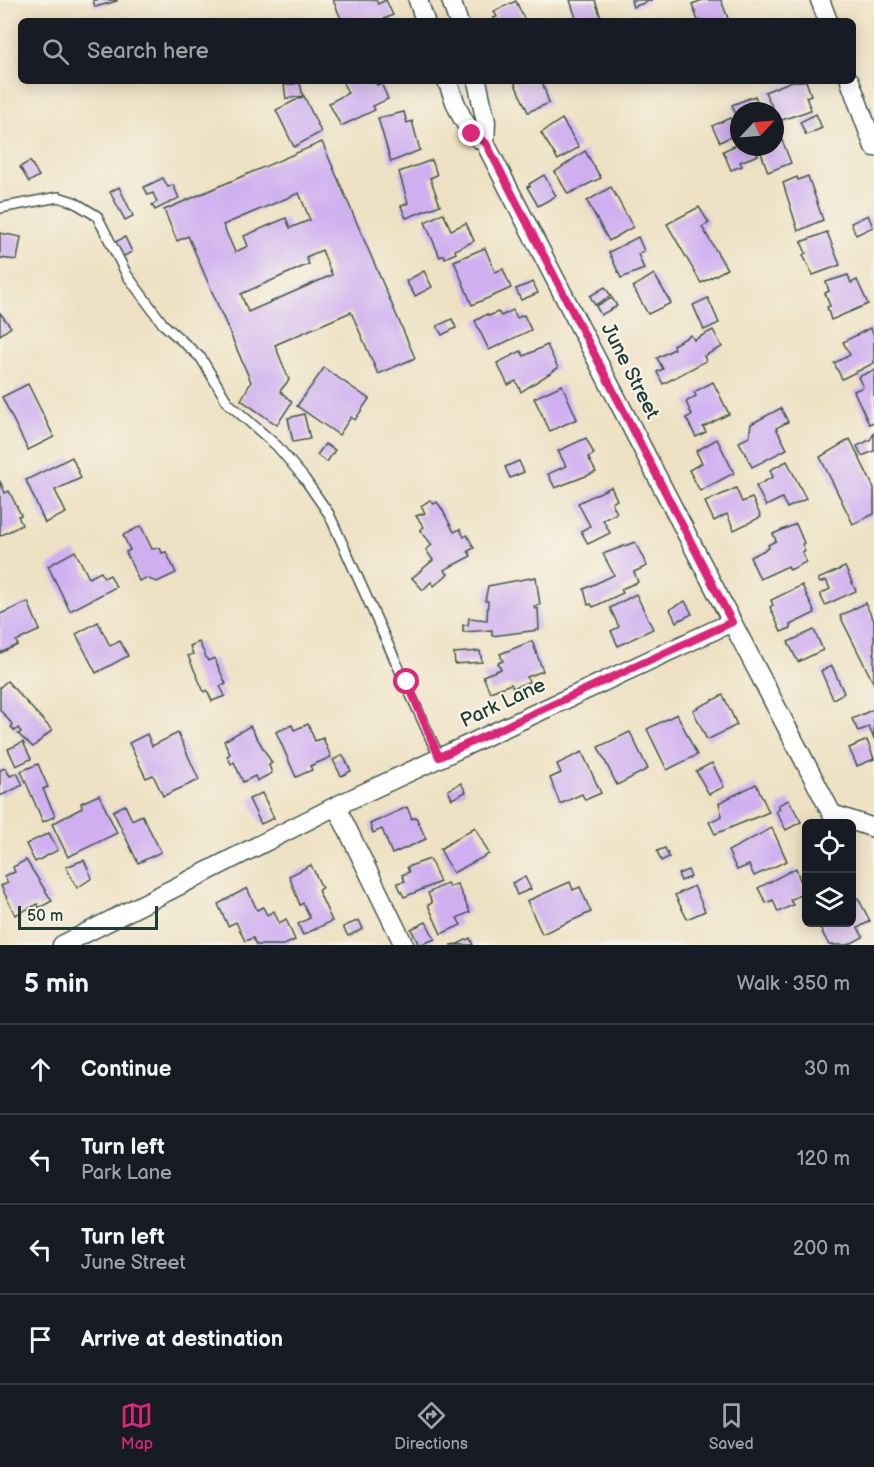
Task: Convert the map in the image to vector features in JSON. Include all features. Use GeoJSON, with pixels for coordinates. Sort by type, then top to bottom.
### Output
{"type":"FeatureCollection","features":[{"type":"Feature","properties":{"kind":"street"},"geometry":{"type":"LineString","coordinates":[[418,0],[424,18]]}},
{"type":"Feature","properties":{"kind":"street"},"geometry":{"type":"LineString","coordinates":[[451,0],[457,18]]}},
{"type":"Feature","properties":{"kind":"street"},"geometry":{"type":"LineString","coordinates":[[820,0],[827,18]]}},
{"type":"Feature","properties":{"kind":"street","name":"June Street"},"geometry":{"type":"LineString","coordinates":[[448,84],[464,124],[472,134],[486,143]]}},
{"type":"Feature","properties":{"kind":"street","name":"June Street"},"geometry":{"type":"LineString","coordinates":[[478,84],[486,122],[486,143],[732,622]]}},
{"type":"Feature","properties":{"kind":"street"},"geometry":{"type":"LineString","coordinates":[[851,84],[874,147]]}},
{"type":"Feature","properties":{"kind":"street"},"geometry":{"type":"LineString","coordinates":[[732,622],[832,814],[874,828]]}},
{"type":"Feature","properties":{"kind":"street","name":"Park Lane"},"geometry":{"type":"LineString","coordinates":[[62,945],[336,806],[732,622]]}},
{"type":"Feature","properties":{"kind":"street"},"geometry":{"type":"LineString","coordinates":[[336,806],[404,945]]}},
{"type":"Feature","properties":{"kind":"lane"},"geometry":{"type":"LineString","coordinates":[[0,208],[58,197],[74,202],[98,216],[127,275],[163,324],[201,358],[228,403],[277,446],[304,478],[329,514],[439,757]]}},
{"type":"Feature","properties":{"kind":"building"},"geometry":{"type":"Polygon","coordinates":[[[93,0],[117,0],[117,1],[95,7],[93,0]]]}},
{"type":"Feature","properties":{"kind":"building"},"geometry":{"type":"Polygon","coordinates":[[[333,0],[376,0],[378,4],[386,0],[393,15],[386,18],[341,18],[333,0]]]}},
{"type":"Feature","properties":{"kind":"building"},"geometry":{"type":"Polygon","coordinates":[[[570,0],[595,0],[601,18],[576,18],[570,0]]]}},
{"type":"Feature","properties":{"kind":"building"},"geometry":{"type":"Polygon","coordinates":[[[631,0],[652,0],[633,7],[631,0]]]}},
{"type":"Feature","properties":{"kind":"building"},"geometry":{"type":"Polygon","coordinates":[[[703,0],[721,0],[728,18],[697,18],[692,4],[703,0]]]}},
{"type":"Feature","properties":{"kind":"building"},"geometry":{"type":"Polygon","coordinates":[[[516,1],[524,18],[493,18],[497,17],[494,11],[516,1]]]}},
{"type":"Feature","properties":{"kind":"building"},"geometry":{"type":"Polygon","coordinates":[[[300,84],[303,96],[286,99],[284,85],[300,84]]]}},
{"type":"Feature","properties":{"kind":"building"},"geometry":{"type":"Polygon","coordinates":[[[344,84],[381,84],[388,99],[373,106],[375,110],[341,126],[329,103],[348,93],[344,84]]]}},
{"type":"Feature","properties":{"kind":"building"},"geometry":{"type":"Polygon","coordinates":[[[515,84],[543,84],[549,103],[528,112],[515,84]]]}},
{"type":"Feature","properties":{"kind":"building"},"geometry":{"type":"Polygon","coordinates":[[[785,84],[807,84],[811,95],[806,97],[811,110],[784,119],[784,102],[770,102],[765,92],[785,84]]]}},
{"type":"Feature","properties":{"kind":"building"},"geometry":{"type":"Polygon","coordinates":[[[304,96],[321,132],[294,147],[276,110],[304,96]]]}},
{"type":"Feature","properties":{"kind":"building"},"geometry":{"type":"Polygon","coordinates":[[[755,96],[757,102],[740,102],[755,96]]]}},
{"type":"Feature","properties":{"kind":"building"},"geometry":{"type":"Polygon","coordinates":[[[404,112],[407,123],[412,121],[420,150],[391,162],[378,118],[404,112]]]}},
{"type":"Feature","properties":{"kind":"building"},"geometry":{"type":"Polygon","coordinates":[[[816,114],[822,128],[806,135],[800,122],[816,114]]]}},
{"type":"Feature","properties":{"kind":"building"},"geometry":{"type":"Polygon","coordinates":[[[730,118],[730,137],[720,142],[712,126],[730,118]]]}},
{"type":"Feature","properties":{"kind":"building"},"geometry":{"type":"Polygon","coordinates":[[[562,119],[579,147],[558,160],[541,133],[562,119]]]}},
{"type":"Feature","properties":{"kind":"building"},"geometry":{"type":"Polygon","coordinates":[[[322,142],[415,358],[378,374],[351,312],[275,345],[289,380],[280,391],[292,402],[277,425],[241,400],[251,382],[188,236],[177,241],[164,210],[322,142]],[[299,193],[223,225],[235,252],[248,246],[244,236],[286,218],[290,228],[310,220],[299,193]],[[322,250],[306,257],[309,264],[241,294],[248,312],[332,275],[322,250]]]}},
{"type":"Feature","properties":{"kind":"building"},"geometry":{"type":"Polygon","coordinates":[[[784,145],[791,163],[768,172],[762,156],[784,156],[784,145]]]}},
{"type":"Feature","properties":{"kind":"building"},"geometry":{"type":"Polygon","coordinates":[[[730,148],[730,156],[755,156],[740,162],[742,166],[731,170],[723,151],[730,148]]]}},
{"type":"Feature","properties":{"kind":"building"},"geometry":{"type":"Polygon","coordinates":[[[585,151],[601,178],[568,194],[555,172],[585,151]]]}},
{"type":"Feature","properties":{"kind":"building"},"geometry":{"type":"Polygon","coordinates":[[[432,160],[437,175],[430,178],[440,205],[406,218],[401,206],[408,203],[399,172],[432,160]]]}},
{"type":"Feature","properties":{"kind":"building"},"geometry":{"type":"Polygon","coordinates":[[[30,161],[39,176],[29,182],[20,167],[30,161]]]}},
{"type":"Feature","properties":{"kind":"building"},"geometry":{"type":"Polygon","coordinates":[[[544,175],[556,196],[538,206],[527,187],[544,175]]]}},
{"type":"Feature","properties":{"kind":"building"},"geometry":{"type":"Polygon","coordinates":[[[808,176],[823,220],[798,231],[783,183],[797,177],[798,180],[808,176]]]}},
{"type":"Feature","properties":{"kind":"building"},"geometry":{"type":"Polygon","coordinates":[[[163,178],[168,187],[173,185],[179,198],[155,210],[152,205],[157,202],[153,193],[148,195],[144,187],[163,178]]]}},
{"type":"Feature","properties":{"kind":"building"},"geometry":{"type":"Polygon","coordinates":[[[119,187],[133,216],[125,220],[110,192],[119,187]]]}},
{"type":"Feature","properties":{"kind":"building"},"geometry":{"type":"Polygon","coordinates":[[[611,187],[633,227],[609,241],[587,201],[611,187]]]}},
{"type":"Feature","properties":{"kind":"building"},"geometry":{"type":"Polygon","coordinates":[[[699,207],[709,223],[702,227],[727,269],[701,283],[667,224],[699,207]]]}},
{"type":"Feature","properties":{"kind":"building"},"geometry":{"type":"Polygon","coordinates":[[[443,213],[451,230],[466,223],[474,241],[455,250],[456,253],[445,258],[444,255],[440,257],[425,222],[443,213]]]}},
{"type":"Feature","properties":{"kind":"building"},"geometry":{"type":"Polygon","coordinates":[[[868,215],[873,227],[856,235],[851,223],[868,215]]]}},
{"type":"Feature","properties":{"kind":"building"},"geometry":{"type":"Polygon","coordinates":[[[827,232],[840,265],[813,275],[803,255],[806,253],[801,242],[827,232]]]}},
{"type":"Feature","properties":{"kind":"building"},"geometry":{"type":"Polygon","coordinates":[[[0,233],[21,237],[17,260],[0,258],[0,233]]]}},
{"type":"Feature","properties":{"kind":"building"},"geometry":{"type":"Polygon","coordinates":[[[125,237],[132,252],[122,257],[115,242],[125,237]]]}},
{"type":"Feature","properties":{"kind":"building"},"geometry":{"type":"Polygon","coordinates":[[[638,237],[644,251],[638,254],[644,269],[621,278],[609,252],[638,237]]]}},
{"type":"Feature","properties":{"kind":"building"},"geometry":{"type":"Polygon","coordinates":[[[485,248],[495,272],[503,269],[511,288],[472,305],[454,261],[485,248]]]}},
{"type":"Feature","properties":{"kind":"building"},"geometry":{"type":"Polygon","coordinates":[[[424,271],[432,287],[415,296],[406,281],[424,271]]]}},
{"type":"Feature","properties":{"kind":"building"},"geometry":{"type":"Polygon","coordinates":[[[654,274],[671,303],[648,314],[633,287],[654,274]]]}},
{"type":"Feature","properties":{"kind":"building"},"geometry":{"type":"Polygon","coordinates":[[[848,275],[851,283],[857,280],[868,304],[831,320],[827,307],[830,306],[825,293],[829,291],[826,282],[848,275]]]}},
{"type":"Feature","properties":{"kind":"building"},"geometry":{"type":"Polygon","coordinates":[[[533,282],[538,293],[521,300],[516,289],[533,282]]]}},
{"type":"Feature","properties":{"kind":"building"},"geometry":{"type":"Polygon","coordinates":[[[605,287],[611,296],[595,305],[590,296],[605,287]]]}},
{"type":"Feature","properties":{"kind":"building"},"geometry":{"type":"Polygon","coordinates":[[[612,298],[617,306],[601,315],[596,306],[612,298]]]}},
{"type":"Feature","properties":{"kind":"building"},"geometry":{"type":"Polygon","coordinates":[[[708,298],[719,323],[704,330],[693,305],[708,298]]]}},
{"type":"Feature","properties":{"kind":"building"},"geometry":{"type":"Polygon","coordinates":[[[513,310],[517,318],[524,315],[531,330],[489,350],[475,321],[487,314],[489,316],[498,312],[501,316],[513,310]]]}},
{"type":"Feature","properties":{"kind":"building"},"geometry":{"type":"Polygon","coordinates":[[[0,313],[11,327],[0,335],[0,313]]]}},
{"type":"Feature","properties":{"kind":"building"},"geometry":{"type":"Polygon","coordinates":[[[452,319],[456,328],[442,335],[437,326],[452,319]]]}},
{"type":"Feature","properties":{"kind":"building"},"geometry":{"type":"Polygon","coordinates":[[[870,328],[874,335],[874,363],[842,379],[834,363],[850,355],[843,342],[870,328]]]}},
{"type":"Feature","properties":{"kind":"building"},"geometry":{"type":"Polygon","coordinates":[[[713,330],[722,347],[704,356],[706,361],[663,384],[657,372],[663,369],[657,358],[674,349],[673,345],[691,335],[694,340],[713,330]]]}},
{"type":"Feature","properties":{"kind":"building"},"geometry":{"type":"Polygon","coordinates":[[[547,345],[558,368],[521,392],[516,381],[508,385],[497,363],[521,351],[524,356],[547,345]]]}},
{"type":"Feature","properties":{"kind":"building"},"geometry":{"type":"Polygon","coordinates":[[[324,368],[369,399],[355,420],[351,417],[339,435],[297,406],[324,368]]]}},
{"type":"Feature","properties":{"kind":"building"},"geometry":{"type":"Polygon","coordinates":[[[874,370],[874,422],[869,424],[854,391],[863,387],[858,377],[874,370]]]}},
{"type":"Feature","properties":{"kind":"building"},"geometry":{"type":"Polygon","coordinates":[[[713,382],[729,414],[703,427],[706,432],[696,437],[686,418],[692,415],[686,402],[696,396],[694,392],[713,382]]]}},
{"type":"Feature","properties":{"kind":"building"},"geometry":{"type":"Polygon","coordinates":[[[28,384],[54,437],[28,450],[2,397],[28,384]]]}},
{"type":"Feature","properties":{"kind":"building"},"geometry":{"type":"Polygon","coordinates":[[[562,385],[577,419],[550,431],[534,398],[562,385]]]}},
{"type":"Feature","properties":{"kind":"building"},"geometry":{"type":"Polygon","coordinates":[[[781,408],[788,422],[776,428],[787,449],[752,467],[739,442],[749,437],[751,424],[781,408]]]}},
{"type":"Feature","properties":{"kind":"building"},"geometry":{"type":"Polygon","coordinates":[[[304,414],[310,439],[293,442],[288,418],[304,414]]]}},
{"type":"Feature","properties":{"kind":"building"},"geometry":{"type":"Polygon","coordinates":[[[874,433],[874,451],[862,456],[857,446],[870,440],[874,433]]]}},
{"type":"Feature","properties":{"kind":"building"},"geometry":{"type":"Polygon","coordinates":[[[586,438],[594,454],[588,457],[596,472],[555,488],[548,474],[566,466],[558,451],[586,438]]]}},
{"type":"Feature","properties":{"kind":"building"},"geometry":{"type":"Polygon","coordinates":[[[717,439],[734,473],[700,491],[689,470],[702,463],[696,451],[717,439]]]}},
{"type":"Feature","properties":{"kind":"building"},"geometry":{"type":"Polygon","coordinates":[[[850,439],[874,488],[874,514],[853,524],[820,457],[850,439]]]}},
{"type":"Feature","properties":{"kind":"building"},"geometry":{"type":"Polygon","coordinates":[[[325,444],[335,450],[327,462],[317,455],[325,444]]]}},
{"type":"Feature","properties":{"kind":"building"},"geometry":{"type":"Polygon","coordinates":[[[72,457],[81,478],[55,490],[66,513],[45,523],[26,480],[72,457]]]}},
{"type":"Feature","properties":{"kind":"building"},"geometry":{"type":"Polygon","coordinates":[[[519,461],[524,472],[510,478],[505,467],[519,461]]]}},
{"type":"Feature","properties":{"kind":"building"},"geometry":{"type":"Polygon","coordinates":[[[787,461],[806,499],[787,508],[782,498],[766,506],[756,486],[773,477],[770,470],[787,461]]]}},
{"type":"Feature","properties":{"kind":"building"},"geometry":{"type":"Polygon","coordinates":[[[0,481],[5,493],[9,491],[21,515],[18,516],[22,525],[0,536],[0,481]]]}},
{"type":"Feature","properties":{"kind":"building"},"geometry":{"type":"Polygon","coordinates":[[[611,487],[617,500],[612,503],[617,513],[603,520],[610,533],[588,544],[581,531],[590,526],[578,503],[611,487]]]}},
{"type":"Feature","properties":{"kind":"building"},"geometry":{"type":"Polygon","coordinates":[[[736,488],[742,502],[752,498],[761,517],[734,530],[727,514],[714,521],[705,502],[736,488]]]}},
{"type":"Feature","properties":{"kind":"building"},"geometry":{"type":"Polygon","coordinates":[[[430,500],[434,504],[437,502],[454,532],[460,529],[464,537],[467,535],[474,548],[468,551],[471,556],[444,570],[448,574],[434,586],[431,582],[423,590],[412,578],[433,560],[426,550],[432,545],[420,530],[424,527],[416,516],[425,513],[421,506],[430,500]]]}},
{"type":"Feature","properties":{"kind":"building"},"geometry":{"type":"Polygon","coordinates":[[[796,524],[804,543],[802,544],[805,551],[802,552],[806,562],[790,570],[788,566],[760,579],[750,557],[769,548],[768,545],[776,541],[773,534],[796,524]]]}},
{"type":"Feature","properties":{"kind":"building"},"geometry":{"type":"Polygon","coordinates":[[[141,526],[152,549],[160,548],[162,553],[166,552],[176,573],[157,582],[146,578],[139,581],[126,552],[130,550],[123,535],[141,526]]]}},
{"type":"Feature","properties":{"kind":"building"},"geometry":{"type":"Polygon","coordinates":[[[635,542],[647,566],[634,572],[638,582],[621,589],[623,593],[593,607],[591,604],[588,605],[584,589],[614,575],[603,554],[635,542]]]}},
{"type":"Feature","properties":{"kind":"building"},"geometry":{"type":"Polygon","coordinates":[[[75,551],[89,578],[101,572],[104,578],[110,575],[116,587],[70,611],[48,566],[75,551]]]}},
{"type":"Feature","properties":{"kind":"building"},"geometry":{"type":"Polygon","coordinates":[[[845,567],[856,591],[825,605],[820,594],[830,589],[826,580],[820,583],[818,579],[845,567]]]}},
{"type":"Feature","properties":{"kind":"building"},"geometry":{"type":"Polygon","coordinates":[[[536,577],[540,605],[534,606],[535,609],[538,608],[539,630],[492,636],[492,630],[463,632],[463,625],[468,625],[469,618],[487,620],[488,601],[485,601],[488,586],[536,577]]]}},
{"type":"Feature","properties":{"kind":"building"},"geometry":{"type":"Polygon","coordinates":[[[802,585],[815,613],[781,632],[770,607],[773,605],[771,600],[802,585]]]}},
{"type":"Feature","properties":{"kind":"building"},"geometry":{"type":"Polygon","coordinates":[[[636,594],[653,629],[618,646],[611,631],[619,627],[610,608],[636,594]]]}},
{"type":"Feature","properties":{"kind":"building"},"geometry":{"type":"Polygon","coordinates":[[[685,601],[692,614],[676,622],[670,609],[685,601]]]}},
{"type":"Feature","properties":{"kind":"building"},"geometry":{"type":"Polygon","coordinates":[[[28,602],[40,630],[16,641],[18,645],[0,653],[0,614],[28,602]]]}},
{"type":"Feature","properties":{"kind":"building"},"geometry":{"type":"Polygon","coordinates":[[[865,603],[874,621],[874,684],[840,616],[865,603]]]}},
{"type":"Feature","properties":{"kind":"building"},"geometry":{"type":"Polygon","coordinates":[[[98,622],[110,646],[120,641],[128,656],[96,673],[76,634],[98,622]]]}},
{"type":"Feature","properties":{"kind":"building"},"geometry":{"type":"Polygon","coordinates":[[[814,630],[823,650],[798,662],[788,642],[814,630]]]}},
{"type":"Feature","properties":{"kind":"building"},"geometry":{"type":"Polygon","coordinates":[[[532,641],[543,671],[527,677],[529,682],[513,688],[511,684],[490,692],[483,676],[501,669],[498,663],[503,661],[500,654],[532,641]]]}},
{"type":"Feature","properties":{"kind":"building"},"geometry":{"type":"Polygon","coordinates":[[[199,642],[208,661],[214,658],[226,684],[220,686],[225,696],[212,701],[207,690],[204,692],[188,656],[193,654],[190,646],[199,642]]]}},
{"type":"Feature","properties":{"kind":"building"},"geometry":{"type":"Polygon","coordinates":[[[480,651],[482,662],[455,664],[454,653],[480,651]]]}},
{"type":"Feature","properties":{"kind":"building"},"geometry":{"type":"Polygon","coordinates":[[[832,666],[844,693],[833,699],[821,671],[832,666]]]}},
{"type":"Feature","properties":{"kind":"building"},"geometry":{"type":"Polygon","coordinates":[[[7,681],[52,730],[33,747],[18,734],[21,732],[18,728],[15,731],[11,727],[13,725],[0,710],[0,687],[7,681]]]}},
{"type":"Feature","properties":{"kind":"building"},"geometry":{"type":"Polygon","coordinates":[[[723,695],[737,725],[707,740],[693,710],[723,695]]]}},
{"type":"Feature","properties":{"kind":"building"},"geometry":{"type":"Polygon","coordinates":[[[874,709],[874,739],[869,727],[858,731],[852,719],[874,709]]]}},
{"type":"Feature","properties":{"kind":"building"},"geometry":{"type":"Polygon","coordinates":[[[677,714],[697,755],[667,770],[647,729],[677,714]]]}},
{"type":"Feature","properties":{"kind":"building"},"geometry":{"type":"Polygon","coordinates":[[[308,724],[315,741],[323,738],[331,757],[310,766],[312,770],[296,777],[276,732],[292,725],[294,730],[308,724]]]}},
{"type":"Feature","properties":{"kind":"building"},"geometry":{"type":"Polygon","coordinates":[[[250,726],[272,763],[269,765],[272,773],[257,781],[255,776],[243,782],[234,762],[231,764],[227,756],[230,754],[224,741],[250,726]]]}},
{"type":"Feature","properties":{"kind":"building"},"geometry":{"type":"Polygon","coordinates":[[[630,732],[648,769],[617,785],[598,747],[630,732]]]}},
{"type":"Feature","properties":{"kind":"building"},"geometry":{"type":"Polygon","coordinates":[[[178,733],[199,780],[163,796],[153,775],[146,778],[129,743],[147,734],[152,746],[178,733]]]}},
{"type":"Feature","properties":{"kind":"building"},"geometry":{"type":"Polygon","coordinates":[[[867,740],[874,759],[857,766],[849,748],[867,740]]]}},
{"type":"Feature","properties":{"kind":"building"},"geometry":{"type":"Polygon","coordinates":[[[23,742],[31,759],[16,766],[8,749],[23,742]]]}},
{"type":"Feature","properties":{"kind":"building"},"geometry":{"type":"Polygon","coordinates":[[[582,752],[601,793],[585,800],[582,794],[560,804],[550,778],[561,773],[557,764],[582,752]]]}},
{"type":"Feature","properties":{"kind":"building"},"geometry":{"type":"Polygon","coordinates":[[[343,755],[351,771],[341,776],[333,760],[343,755]]]}},
{"type":"Feature","properties":{"kind":"building"},"geometry":{"type":"Polygon","coordinates":[[[712,763],[724,787],[709,794],[696,771],[712,763]]]}},
{"type":"Feature","properties":{"kind":"building"},"geometry":{"type":"Polygon","coordinates":[[[38,764],[48,787],[43,789],[55,816],[43,822],[21,771],[38,764]]]}},
{"type":"Feature","properties":{"kind":"building"},"geometry":{"type":"Polygon","coordinates":[[[5,768],[10,776],[17,773],[23,785],[0,796],[0,770],[5,768]]]}},
{"type":"Feature","properties":{"kind":"building"},"geometry":{"type":"Polygon","coordinates":[[[461,783],[466,792],[452,799],[448,790],[461,783]]]}},
{"type":"Feature","properties":{"kind":"building"},"geometry":{"type":"Polygon","coordinates":[[[756,784],[769,812],[715,834],[709,822],[722,816],[719,803],[756,784]]]}},
{"type":"Feature","properties":{"kind":"building"},"geometry":{"type":"Polygon","coordinates":[[[262,793],[274,818],[261,824],[249,799],[262,793]]]}},
{"type":"Feature","properties":{"kind":"building"},"geometry":{"type":"Polygon","coordinates":[[[99,795],[117,833],[68,857],[52,824],[82,808],[81,803],[99,795]]]}},
{"type":"Feature","properties":{"kind":"building"},"geometry":{"type":"Polygon","coordinates":[[[789,800],[801,822],[786,830],[776,811],[780,809],[778,805],[789,800]]]}},
{"type":"Feature","properties":{"kind":"building"},"geometry":{"type":"Polygon","coordinates":[[[125,805],[132,820],[142,815],[161,852],[138,863],[113,811],[125,805]]]}},
{"type":"Feature","properties":{"kind":"building"},"geometry":{"type":"Polygon","coordinates":[[[407,807],[412,819],[416,817],[426,839],[392,854],[382,829],[373,833],[370,824],[407,807]]]}},
{"type":"Feature","properties":{"kind":"building"},"geometry":{"type":"Polygon","coordinates":[[[475,827],[489,854],[453,873],[440,849],[475,827]]]}},
{"type":"Feature","properties":{"kind":"building"},"geometry":{"type":"Polygon","coordinates":[[[772,828],[787,861],[754,876],[749,865],[737,870],[728,851],[772,828]]]}},
{"type":"Feature","properties":{"kind":"building"},"geometry":{"type":"Polygon","coordinates":[[[49,833],[58,850],[35,862],[26,844],[49,833]]]}},
{"type":"Feature","properties":{"kind":"building"},"geometry":{"type":"Polygon","coordinates":[[[665,848],[669,857],[661,861],[657,851],[665,848]]]}},
{"type":"Feature","properties":{"kind":"building"},"geometry":{"type":"Polygon","coordinates":[[[430,859],[440,882],[404,897],[397,883],[405,881],[402,875],[409,872],[407,867],[430,859]]]}},
{"type":"Feature","properties":{"kind":"building"},"geometry":{"type":"Polygon","coordinates":[[[26,860],[52,901],[39,908],[38,904],[15,915],[1,886],[8,883],[4,876],[15,872],[13,867],[26,860]]]}},
{"type":"Feature","properties":{"kind":"building"},"geometry":{"type":"Polygon","coordinates":[[[84,860],[92,878],[77,888],[66,867],[84,860]]]}},
{"type":"Feature","properties":{"kind":"building"},"geometry":{"type":"Polygon","coordinates":[[[311,865],[322,888],[318,890],[332,921],[303,935],[298,924],[310,918],[303,903],[300,905],[289,876],[311,865]]]}},
{"type":"Feature","properties":{"kind":"building"},"geometry":{"type":"Polygon","coordinates":[[[796,868],[802,894],[790,900],[793,905],[778,912],[773,900],[766,903],[758,888],[796,868]]]}},
{"type":"Feature","properties":{"kind":"building"},"geometry":{"type":"Polygon","coordinates":[[[688,870],[691,877],[681,881],[678,874],[688,870]]]}},
{"type":"Feature","properties":{"kind":"building"},"geometry":{"type":"Polygon","coordinates":[[[525,877],[531,889],[517,895],[512,883],[525,877]]]}},
{"type":"Feature","properties":{"kind":"building"},"geometry":{"type":"Polygon","coordinates":[[[570,882],[573,890],[580,887],[591,912],[542,934],[527,901],[570,882]]]}},
{"type":"Feature","properties":{"kind":"building"},"geometry":{"type":"Polygon","coordinates":[[[447,883],[449,887],[457,884],[470,912],[457,918],[461,925],[441,934],[428,905],[432,903],[428,893],[447,883]]]}},
{"type":"Feature","properties":{"kind":"building"},"geometry":{"type":"Polygon","coordinates":[[[694,886],[705,911],[687,919],[675,895],[694,886]]]}},
{"type":"Feature","properties":{"kind":"building"},"geometry":{"type":"Polygon","coordinates":[[[247,888],[257,910],[263,907],[267,915],[274,911],[279,923],[286,919],[295,940],[284,945],[256,945],[253,938],[245,941],[236,922],[228,926],[218,904],[247,888]]]}},
{"type":"Feature","properties":{"kind":"building"},"geometry":{"type":"Polygon","coordinates":[[[858,898],[870,921],[858,928],[863,937],[848,945],[829,945],[820,928],[856,927],[856,899],[858,898]]]}},
{"type":"Feature","properties":{"kind":"building"},"geometry":{"type":"Polygon","coordinates":[[[359,920],[363,929],[348,936],[343,927],[359,920]]]}},
{"type":"Feature","properties":{"kind":"building"},"geometry":{"type":"Polygon","coordinates":[[[426,922],[435,939],[419,945],[411,929],[426,922]]]}},
{"type":"Feature","properties":{"kind":"building"},"geometry":{"type":"Polygon","coordinates":[[[470,938],[473,945],[450,945],[458,944],[470,938]]]}},
{"type":"Feature","properties":{"kind":"route"},"geometry":{"type":"LineString","coordinates":[[407,682],[439,757],[732,622],[594,349],[486,143],[472,134]]}}]}
